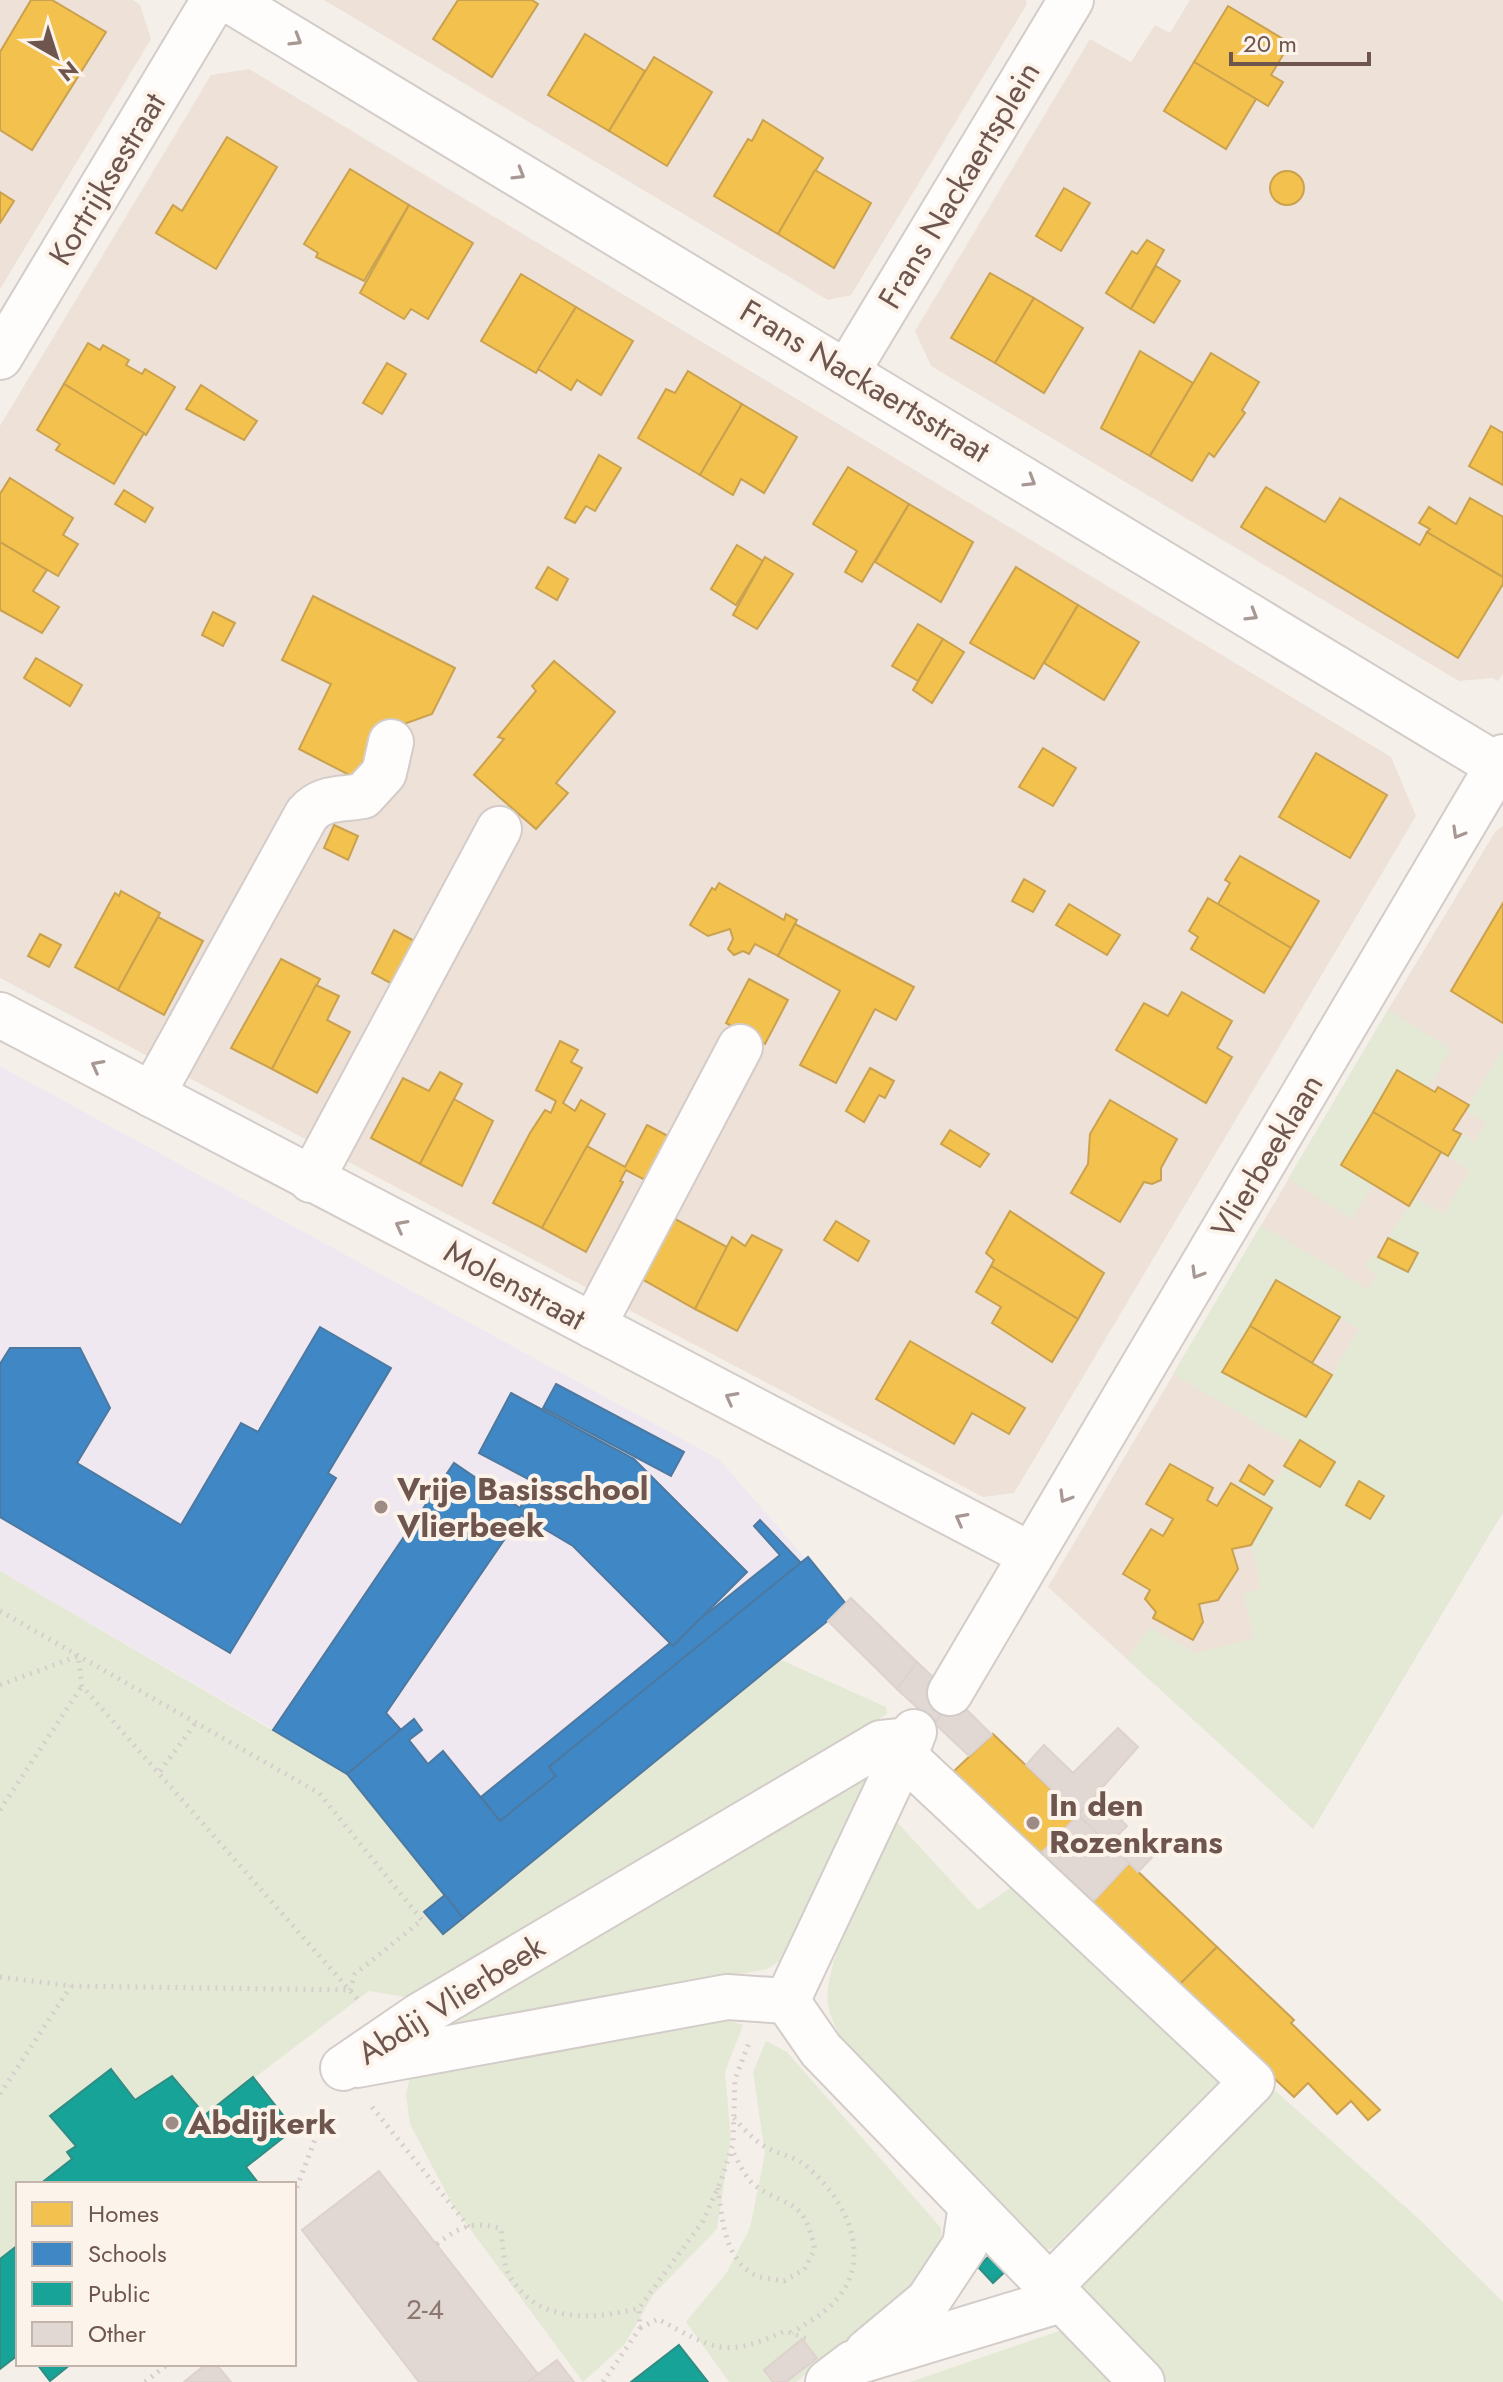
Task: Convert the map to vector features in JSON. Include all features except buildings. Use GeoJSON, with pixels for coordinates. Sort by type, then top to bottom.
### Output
{"type":"FeatureCollection","features":[{"type":"Feature","properties":{"kind":"street","name":"Kortrijksestraat"},"geometry":{"type":"LineString","coordinates":[[0,357],[214,0]]}},
{"type":"Feature","properties":{"kind":"street","name":"Frans Nackaertsstraat"},"geometry":{"type":"LineString","coordinates":[[229,0],[1501,764]]}},
{"type":"Feature","properties":{"kind":"street","name":"Frans Nackaertsplein"},"geometry":{"type":"LineString","coordinates":[[848,370],[1071,0]]}},
{"type":"Feature","properties":{"kind":"street"},"geometry":{"type":"LineString","coordinates":[[152,1095],[307,814],[325,800],[363,796],[384,773],[391,742]]}},
{"type":"Feature","properties":{"kind":"street","name":"Vlierbeeklaan"},"geometry":{"type":"LineString","coordinates":[[1031,1555],[1501,764]]}},
{"type":"Feature","properties":{"kind":"street"},"geometry":{"type":"LineString","coordinates":[[311,1180],[499,829]]}},
{"type":"Feature","properties":{"kind":"street","name":"Molenstraat"},"geometry":{"type":"LineString","coordinates":[[0,1015],[1031,1555]]}},
{"type":"Feature","properties":{"kind":"street"},"geometry":{"type":"LineString","coordinates":[[593,1326],[740,1047]]}},
{"type":"Feature","properties":{"kind":"street"},"geometry":{"type":"LineString","coordinates":[[1031,1555],[922,1726],[787,2001],[821,2050],[1142,2382]]}},
{"type":"Feature","properties":{"kind":"street"},"geometry":{"type":"LineString","coordinates":[[841,2373],[1055,2293],[1252,2082],[922,1726]]}},
{"type":"Feature","properties":{"kind":"street","name":"Abdij Vlierbeek"},"geometry":{"type":"LineString","coordinates":[[343,2068],[419,2016],[881,1743],[922,1726]]}},
{"type":"Feature","properties":{"kind":"street","name":"Abdij Vlierbeek"},"geometry":{"type":"LineString","coordinates":[[343,2068],[727,1997],[787,2001]]}},
{"type":"Feature","properties":{"kind":"street"},"geometry":{"type":"LineString","coordinates":[[841,2373],[928,2301],[965,2245],[971,2206]]}},
{"type":"Feature","properties":{"kind":"path"},"geometry":{"type":"LineString","coordinates":[[0,1611],[319,1793],[422,1920],[355,1974],[350,1990]]}},
{"type":"Feature","properties":{"kind":"path"},"geometry":{"type":"LineString","coordinates":[[0,1685],[78,1656]]}},
{"type":"Feature","properties":{"kind":"path"},"geometry":{"type":"LineString","coordinates":[[78,1656],[82,1686],[350,1990]]}},
{"type":"Feature","properties":{"kind":"path"},"geometry":{"type":"LineString","coordinates":[[0,1810],[82,1686]]}},
{"type":"Feature","properties":{"kind":"path"},"geometry":{"type":"LineString","coordinates":[[160,1771],[195,1724]]}},
{"type":"Feature","properties":{"kind":"path"},"geometry":{"type":"LineString","coordinates":[[0,1977],[71,1986],[350,1990]]}},
{"type":"Feature","properties":{"kind":"path"},"geometry":{"type":"LineString","coordinates":[[0,2094],[71,1986]]}},
{"type":"Feature","properties":{"kind":"path"},"geometry":{"type":"LineString","coordinates":[[640,2328],[639,2308],[703,2221],[718,2187],[732,2150],[735,2079],[753,2033],[787,2001]]}},
{"type":"Feature","properties":{"kind":"path"},"geometry":{"type":"LineString","coordinates":[[296,2190],[343,2068]]}},
{"type":"Feature","properties":{"kind":"path"},"geometry":{"type":"LineString","coordinates":[[343,2068],[399,2144],[469,2227]]}},
{"type":"Feature","properties":{"kind":"path"},"geometry":{"type":"LineString","coordinates":[[734,2118],[761,2144],[802,2162],[825,2183],[853,2231],[847,2281],[829,2307],[792,2333]]}},
{"type":"Feature","properties":{"kind":"path"},"geometry":{"type":"LineString","coordinates":[[718,2187],[725,2233],[737,2259],[754,2275],[784,2281],[804,2270],[815,2249],[809,2225],[792,2202],[754,2186],[732,2150]]}},
{"type":"Feature","properties":{"kind":"path"},"geometry":{"type":"LineString","coordinates":[[437,2244],[452,2232],[480,2222],[501,2229],[509,2275],[530,2300],[561,2314],[600,2318],[639,2308]]}},
{"type":"Feature","properties":{"kind":"path"},"geometry":{"type":"LineString","coordinates":[[603,2382],[640,2328],[658,2319],[718,2349],[752,2346],[785,2331],[792,2333],[841,2373]]}},
{"type":"Feature","properties":{"kind":"path"},"geometry":{"type":"LineString","coordinates":[[145,2382],[165,2366]]}},
{"type":"Feature","properties":{"kind":"shaded area"},"geometry":{"type":"Polygon","coordinates":[[[0,0],[133,0],[140,5],[151,39],[0,289],[0,0]]]}},
{"type":"Feature","properties":{"kind":"shaded area"},"geometry":{"type":"Polygon","coordinates":[[[324,0],[1026,0],[1027,4],[851,295],[828,300],[324,0]]]}},
{"type":"Feature","properties":{"kind":"shaded area"},"geometry":{"type":"Polygon","coordinates":[[[1190,0],[1503,0],[1503,673],[1498,681],[1492,678],[1459,681],[931,366],[915,331],[1090,39],[1131,62],[1155,25],[1170,33],[1190,0]]]}},
{"type":"Feature","properties":{"kind":"shaded area"},"geometry":{"type":"Polygon","coordinates":[[[249,69],[1391,757],[1416,816],[1014,1493],[983,1497],[0,978],[0,426],[211,75],[249,69]]]}},
{"type":"Feature","properties":{"kind":"shaded area"},"geometry":{"type":"Polygon","coordinates":[[[1503,826],[1503,1512],[1313,1829],[1048,1587],[1388,1010],[1495,832],[1503,826]]]}},
{"type":"Feature","properties":{"kind":"shaded area","name":"Vrije Basisschool Vlierbeek"},"geometry":{"type":"Polygon","coordinates":[[[0,1066],[719,1459],[846,1605],[463,1918],[269,1727],[0,1571],[0,1066]]]}},
{"type":"Feature","properties":{"kind":"green space"},"geometry":{"type":"Polygon","coordinates":[[[1388,1010],[1451,1049],[1428,1088],[1397,1070],[1341,1165],[1373,1184],[1352,1219],[1288,1179],[1388,1010]]]}},
{"type":"Feature","properties":{"kind":"green space"},"geometry":{"type":"Polygon","coordinates":[[[1503,1049],[1503,1512],[1313,1829],[1127,1659],[1149,1627],[1196,1653],[1254,1638],[1243,1594],[1261,1588],[1251,1545],[1272,1508],[1236,1487],[1240,1481],[1264,1495],[1284,1466],[1320,1487],[1335,1463],[1300,1440],[1296,1446],[1173,1374],[1261,1225],[1368,1289],[1377,1275],[1365,1267],[1373,1254],[1408,1272],[1417,1253],[1388,1238],[1414,1197],[1444,1214],[1469,1170],[1448,1156],[1461,1134],[1475,1142],[1486,1123],[1466,1110],[1503,1049]],[[1277,1280],[1223,1372],[1306,1417],[1359,1329],[1277,1280]]]}},
{"type":"Feature","properties":{"kind":"green space"},"geometry":{"type":"Polygon","coordinates":[[[0,1571],[347,1774],[463,1918],[779,1659],[886,1707],[887,1714],[432,1985],[405,1997],[369,1991],[205,2115],[196,2103],[141,2095],[135,2100],[110,2070],[50,2115],[76,2146],[67,2152],[72,2159],[45,2182],[16,2182],[16,2248],[0,2260],[0,1571]]]}},
{"type":"Feature","properties":{"kind":"green space"},"geometry":{"type":"Polygon","coordinates":[[[871,1775],[786,1957],[767,1969],[416,2037],[623,1904],[871,1775]]]}},
{"type":"Feature","properties":{"kind":"green space"},"geometry":{"type":"Polygon","coordinates":[[[895,1820],[978,1910],[1022,1880],[1227,2073],[1053,2248],[1037,2252],[859,2066],[833,2021],[828,2005],[828,1986],[833,1964],[852,1912],[895,1820]]]}},
{"type":"Feature","properties":{"kind":"green space"},"geometry":{"type":"Polygon","coordinates":[[[727,2020],[743,2025],[725,2072],[731,2138],[717,2229],[653,2295],[624,2345],[583,2382],[453,2206],[410,2124],[406,2095],[412,2066],[648,2024],[727,2020]]]}},
{"type":"Feature","properties":{"kind":"green space"},"geometry":{"type":"Polygon","coordinates":[[[766,2041],[787,2052],[941,2228],[942,2253],[925,2278],[796,2382],[729,2382],[686,2322],[727,2272],[750,2228],[765,2154],[753,2072],[766,2041]]]}},
{"type":"Feature","properties":{"kind":"green space"},"geometry":{"type":"Polygon","coordinates":[[[1261,2078],[1419,2219],[1503,2302],[1503,2382],[1168,2382],[1074,2286],[1261,2078]]]}},
{"type":"Feature","properties":{"kind":"green space"},"geometry":{"type":"Polygon","coordinates":[[[1062,2330],[1114,2382],[910,2382],[1062,2330]]]}},
{"type":"Feature","properties":{"kind":"place","name":"Vrije Basisschool Vlierbeek"},"geometry":{"type":"Point","coordinates":[381,1507]}},
{"type":"Feature","properties":{"kind":"place","name":"In den Rozenkrans"},"geometry":{"type":"Point","coordinates":[1033,1823]}},
{"type":"Feature","properties":{"kind":"place","name":"Abdijkerk"},"geometry":{"type":"Point","coordinates":[172,2123]}}]}
